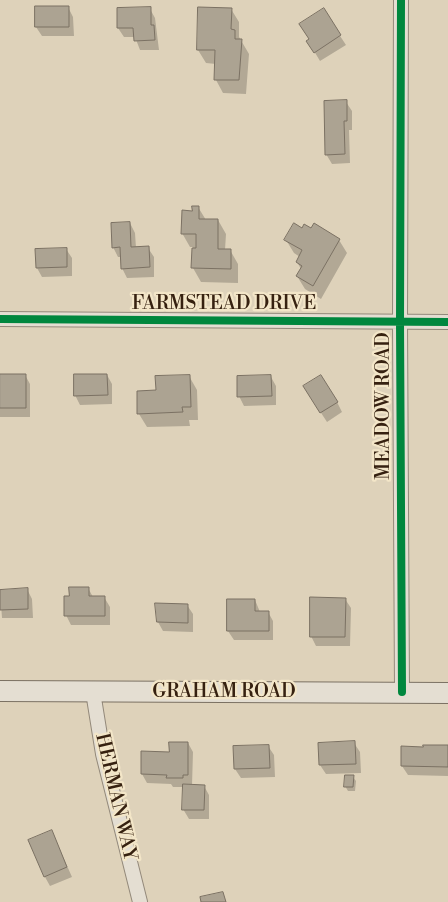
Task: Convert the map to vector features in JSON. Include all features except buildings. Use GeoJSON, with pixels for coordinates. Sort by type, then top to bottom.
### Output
{"type":"FeatureCollection","features":[{"type":"Feature","properties":{"kind":"street","name":"MEADOW ROAD"},"geometry":{"type":"LineString","coordinates":[[402,0],[400,322],[402,692]]}},
{"type":"Feature","properties":{"kind":"street","name":"FARMSTEAD DRIVE"},"geometry":{"type":"LineString","coordinates":[[0,319],[448,322]]}},
{"type":"Feature","properties":{"kind":"street","name":"GRAHAM ROAD"},"geometry":{"type":"LineString","coordinates":[[0,691],[448,693]]}},
{"type":"Feature","properties":{"kind":"street","name":"HERMAN WAY"},"geometry":{"type":"LineString","coordinates":[[93,692],[103,754],[140,902]]}},
{"type":"Feature","properties":{"kind":"cycle path"},"geometry":{"type":"LineString","coordinates":[[401,0],[402,692]]}},
{"type":"Feature","properties":{"kind":"cycle path"},"geometry":{"type":"LineString","coordinates":[[0,319],[448,322]]}}]}
